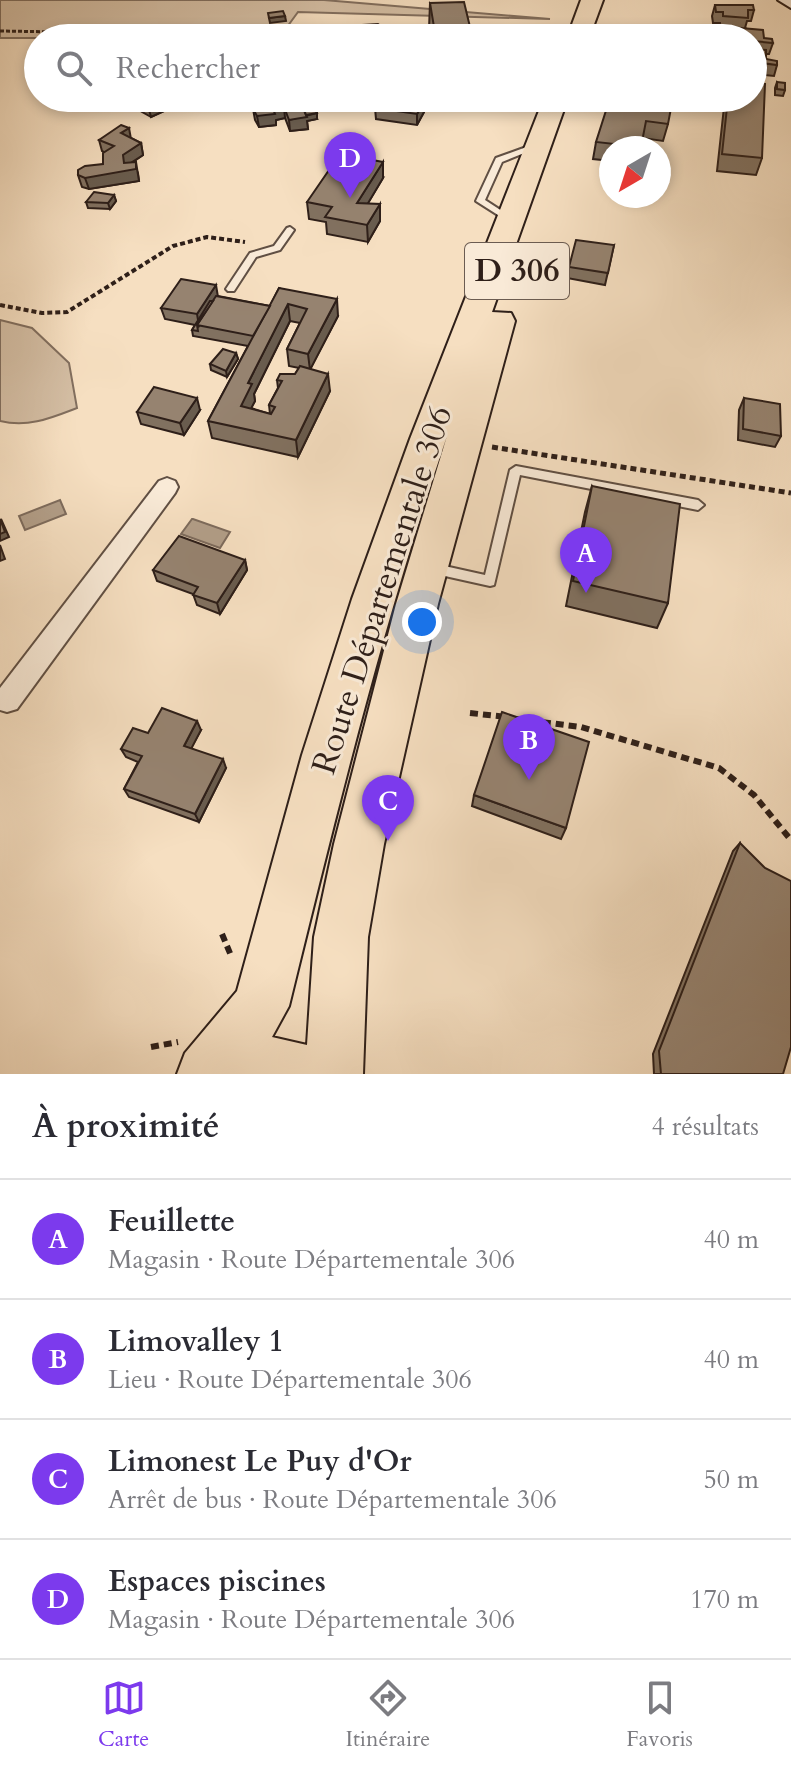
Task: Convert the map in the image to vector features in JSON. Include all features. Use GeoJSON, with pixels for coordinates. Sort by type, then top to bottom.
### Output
{"type":"FeatureCollection","features":[{"type":"Feature","properties":{"kind":"main road"},"geometry":{"type":"LineString","coordinates":[[583,24],[592,0]]}},
{"type":"Feature","properties":{"kind":"main road"},"geometry":{"type":"LineString","coordinates":[[600,24],[608,0]]}},
{"type":"Feature","properties":{"kind":"main road","name":"Route Départementale 306"},"geometry":{"type":"LineString","coordinates":[[209,1074],[261,1006],[326,755],[373,599],[428,439],[551,112]]}},
{"type":"Feature","properties":{"kind":"main road","name":"Route Départementale 306"},"geometry":{"type":"LineString","coordinates":[[334,1074],[341,937],[359,844],[427,568],[493,340],[571,112]]}},
{"type":"Feature","properties":{"kind":"main road"},"geometry":{"type":"LineString","coordinates":[[209,1074],[238,1066],[272,1064],[306,1074]]}},
{"type":"Feature","properties":{"kind":"street"},"geometry":{"type":"LineString","coordinates":[[2,701],[167,487]]}},
{"type":"Feature","properties":{"kind":"lane"},"geometry":{"type":"LineString","coordinates":[[231,289],[253,255],[277,248],[290,230]]}},
{"type":"Feature","properties":{"kind":"lane"},"geometry":{"type":"LineString","coordinates":[[427,568],[490,581],[516,470],[698,505]]}},
{"type":"Feature","properties":{"kind":"path"},"geometry":{"type":"LineString","coordinates":[[0,31],[24,31]]}},
{"type":"Feature","properties":{"kind":"path"},"geometry":{"type":"LineString","coordinates":[[0,305],[45,315],[71,311],[140,261],[167,247],[200,237],[221,235],[247,242],[263,252]]}},
{"type":"Feature","properties":{"kind":"path"},"geometry":{"type":"LineString","coordinates":[[463,444],[548,453],[791,493]]}},
{"type":"Feature","properties":{"kind":"path"},"geometry":{"type":"LineString","coordinates":[[470,713],[581,727],[719,768],[754,795],[791,840]]}},
{"type":"Feature","properties":{"kind":"shaded area"},"geometry":{"type":"Polygon","coordinates":[[[0,0],[324,0],[550,19],[298,12],[289,24],[24,24],[24,38],[0,38],[0,0]]]}},
{"type":"Feature","properties":{"kind":"shaded area"},"geometry":{"type":"Polygon","coordinates":[[[0,320],[32,328],[69,363],[77,408],[30,423],[0,421],[0,320]]]}},
{"type":"Feature","properties":{"kind":"shaded area"},"geometry":{"type":"Polygon","coordinates":[[[60,500],[66,514],[25,530],[19,516],[60,500]]]}},
{"type":"Feature","properties":{"kind":"shaded area"},"geometry":{"type":"Polygon","coordinates":[[[192,519],[230,532],[220,548],[181,534],[192,519]]]}},
{"type":"Feature","properties":{"kind":"building"},"geometry":{"type":"Polygon","coordinates":[[[464,2],[469,24],[434,24],[430,3],[464,2]]]}},
{"type":"Feature","properties":{"kind":"building"},"geometry":{"type":"Polygon","coordinates":[[[715,5],[753,5],[754,10],[748,10],[748,18],[723,16],[723,12],[716,12],[715,5]]]}},
{"type":"Feature","properties":{"kind":"building"},"geometry":{"type":"Polygon","coordinates":[[[283,11],[285,16],[269,18],[268,13],[283,11]]]}},
{"type":"Feature","properties":{"kind":"building"},"geometry":{"type":"Polygon","coordinates":[[[767,59],[777,61],[777,65],[767,64],[767,59]]]}},
{"type":"Feature","properties":{"kind":"building"},"geometry":{"type":"Polygon","coordinates":[[[777,82],[785,83],[785,90],[777,89],[777,82]]]}},
{"type":"Feature","properties":{"kind":"building"},"geometry":{"type":"Polygon","coordinates":[[[255,112],[275,114],[257,116],[255,112]]]}},
{"type":"Feature","properties":{"kind":"building"},"geometry":{"type":"Polygon","coordinates":[[[286,112],[305,112],[307,117],[289,120],[286,112]]]}},
{"type":"Feature","properties":{"kind":"building"},"geometry":{"type":"Polygon","coordinates":[[[606,112],[670,112],[668,124],[646,121],[643,136],[599,136],[599,142],[596,142],[606,112]]]}},
{"type":"Feature","properties":{"kind":"building"},"geometry":{"type":"Polygon","coordinates":[[[726,112],[764,112],[762,158],[722,154],[726,112]]]}},
{"type":"Feature","properties":{"kind":"building"},"geometry":{"type":"Polygon","coordinates":[[[121,125],[129,128],[121,133],[141,143],[123,155],[124,163],[136,162],[136,169],[85,178],[78,175],[78,170],[85,166],[103,164],[103,153],[114,146],[99,140],[121,125]]]}},
{"type":"Feature","properties":{"kind":"building"},"geometry":{"type":"Polygon","coordinates":[[[340,154],[383,162],[357,203],[380,204],[367,225],[325,217],[332,207],[307,202],[340,154]]]}},
{"type":"Feature","properties":{"kind":"building"},"geometry":{"type":"Polygon","coordinates":[[[94,192],[114,195],[108,203],[86,202],[94,192]]]}},
{"type":"Feature","properties":{"kind":"building"},"geometry":{"type":"Polygon","coordinates":[[[576,240],[614,245],[608,273],[569,267],[576,240]]]}},
{"type":"Feature","properties":{"kind":"building"},"geometry":{"type":"Polygon","coordinates":[[[181,279],[216,285],[197,314],[161,308],[181,279]]]}},
{"type":"Feature","properties":{"kind":"building"},"geometry":{"type":"Polygon","coordinates":[[[279,288],[337,299],[308,354],[287,349],[307,309],[288,304],[248,383],[252,384],[241,406],[271,414],[275,407],[269,405],[282,381],[277,380],[280,374],[295,374],[300,366],[328,374],[296,440],[208,421],[279,288]]]}},
{"type":"Feature","properties":{"kind":"building"},"geometry":{"type":"Polygon","coordinates":[[[216,296],[270,306],[253,336],[197,325],[216,296]]]}},
{"type":"Feature","properties":{"kind":"building"},"geometry":{"type":"Polygon","coordinates":[[[210,301],[213,301],[197,325],[198,331],[192,330],[210,301]]]}},
{"type":"Feature","properties":{"kind":"building"},"geometry":{"type":"Polygon","coordinates":[[[223,349],[236,353],[226,371],[210,364],[223,349]]]}},
{"type":"Feature","properties":{"kind":"building"},"geometry":{"type":"Polygon","coordinates":[[[154,387],[197,398],[180,423],[137,412],[154,387]]]}},
{"type":"Feature","properties":{"kind":"building"},"geometry":{"type":"Polygon","coordinates":[[[744,398],[780,404],[781,436],[743,429],[744,398]]]}},
{"type":"Feature","properties":{"kind":"building"},"geometry":{"type":"Polygon","coordinates":[[[592,486],[680,504],[668,603],[573,581],[592,486]]]}},
{"type":"Feature","properties":{"kind":"building"},"geometry":{"type":"Polygon","coordinates":[[[179,536],[245,560],[217,603],[193,595],[198,587],[153,570],[179,536]]]}},
{"type":"Feature","properties":{"kind":"building"},"geometry":{"type":"Polygon","coordinates":[[[162,708],[197,721],[184,746],[223,759],[195,814],[124,789],[142,756],[121,749],[133,728],[148,733],[162,708]]]}},
{"type":"Feature","properties":{"kind":"building"},"geometry":{"type":"Polygon","coordinates":[[[502,712],[589,742],[566,828],[474,795],[502,712]]]}},
{"type":"Feature","properties":{"kind":"building"},"geometry":{"type":"Polygon","coordinates":[[[740,843],[765,868],[791,881],[791,1047],[783,1074],[661,1074],[659,1051],[740,843]]]}},
{"type":"Feature","properties":{"kind":"place","name":"Espaces piscines"},"geometry":{"type":"Point","coordinates":[350,198]}},
{"type":"Feature","properties":{"kind":"place","name":"Feuillette"},"geometry":{"type":"Point","coordinates":[586,593]}},
{"type":"Feature","properties":{"kind":"place","name":"Limovalley 1"},"geometry":{"type":"Point","coordinates":[529,780]}},
{"type":"Feature","properties":{"kind":"place","name":"Limonest Le Puy d'Or"},"geometry":{"type":"Point","coordinates":[388,841]}}]}
